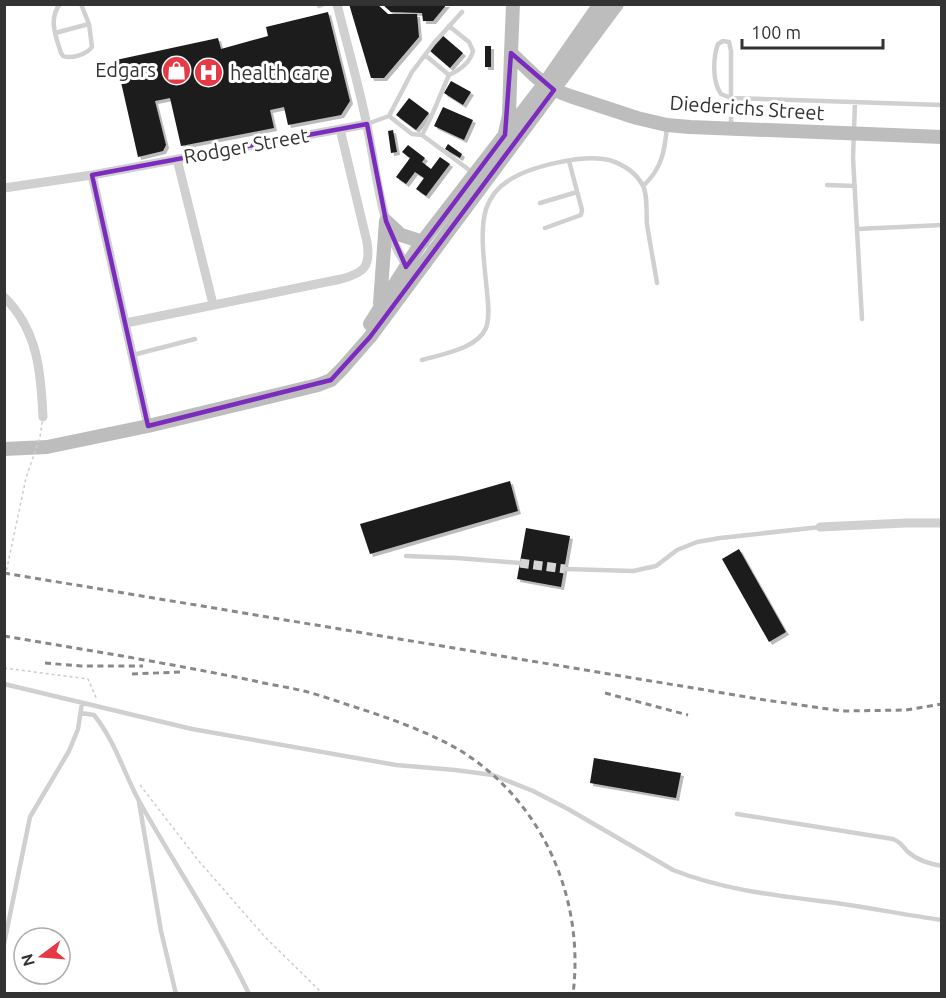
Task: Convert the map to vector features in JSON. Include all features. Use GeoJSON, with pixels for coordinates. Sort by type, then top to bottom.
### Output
{"type":"FeatureCollection","features":[{"type":"Feature","properties":{"kind":"main road"},"geometry":{"type":"LineString","coordinates":[[505,135],[509,115],[513,4]]}},
{"type":"Feature","properties":{"kind":"main road"},"geometry":{"type":"LineString","coordinates":[[355,355],[357,347],[380,306],[411,271],[423,242],[505,135],[550,86],[600,4]]}},
{"type":"Feature","properties":{"kind":"main road"},"geometry":{"type":"LineString","coordinates":[[4,449],[47,447],[148,426],[331,380],[355,355],[411,271],[550,86],[617,4]]}},
{"type":"Feature","properties":{"kind":"main road","name":"Diederichs Street"},"geometry":{"type":"LineString","coordinates":[[511,53],[536,78],[550,86],[601,107],[667,124],[942,137]]}},
{"type":"Feature","properties":{"kind":"main road"},"geometry":{"type":"LineString","coordinates":[[386,221],[401,235],[423,242]]}},
{"type":"Feature","properties":{"kind":"main road"},"geometry":{"type":"LineString","coordinates":[[380,306],[386,221]]}},
{"type":"Feature","properties":{"kind":"street"},"geometry":{"type":"LineString","coordinates":[[337,4],[367,124],[386,221],[393,240],[411,271]]}},
{"type":"Feature","properties":{"kind":"street","name":"Rodger Street"},"geometry":{"type":"LineString","coordinates":[[4,188],[92,175],[367,124]]}},
{"type":"Feature","properties":{"kind":"street"},"geometry":{"type":"LineString","coordinates":[[126,323],[341,279],[355,275],[364,269],[369,254],[367,242],[340,129]]}},
{"type":"Feature","properties":{"kind":"street"},"geometry":{"type":"LineString","coordinates":[[177,159],[213,304]]}},
{"type":"Feature","properties":{"kind":"street"},"geometry":{"type":"LineString","coordinates":[[92,175],[148,426]]}},
{"type":"Feature","properties":{"kind":"street"},"geometry":{"type":"LineString","coordinates":[[4,297],[15,308],[28,329],[38,356],[43,417]]}},
{"type":"Feature","properties":{"kind":"street"},"geometry":{"type":"LineString","coordinates":[[820,528],[942,523]]}},
{"type":"Feature","properties":{"kind":"lane"},"geometry":{"type":"LineString","coordinates":[[60,4],[54,16],[55,33],[63,56],[68,57],[87,52],[92,47],[89,24],[81,4]]}},
{"type":"Feature","properties":{"kind":"lane"},"geometry":{"type":"LineString","coordinates":[[367,124],[388,116],[412,72],[462,12]]}},
{"type":"Feature","properties":{"kind":"lane"},"geometry":{"type":"LineString","coordinates":[[55,33],[89,24]]}},
{"type":"Feature","properties":{"kind":"lane"},"geometry":{"type":"LineString","coordinates":[[422,135],[437,108],[449,75],[460,70],[472,56],[473,51],[469,42],[449,26]]}},
{"type":"Feature","properties":{"kind":"lane"},"geometry":{"type":"LineString","coordinates":[[731,128],[731,98],[731,47],[729,42],[723,41],[718,44],[716,53],[716,81],[718,90],[731,98],[942,105]]}},
{"type":"Feature","properties":{"kind":"lane"},"geometry":{"type":"LineString","coordinates":[[425,55],[449,75]]}},
{"type":"Feature","properties":{"kind":"lane"},"geometry":{"type":"LineString","coordinates":[[855,102],[853,134],[862,319]]}},
{"type":"Feature","properties":{"kind":"lane"},"geometry":{"type":"LineString","coordinates":[[388,116],[412,134],[422,135],[475,174]]}},
{"type":"Feature","properties":{"kind":"lane"},"geometry":{"type":"LineString","coordinates":[[643,186],[659,168],[667,124]]}},
{"type":"Feature","properties":{"kind":"lane"},"geometry":{"type":"LineString","coordinates":[[423,360],[466,346],[478,339],[486,328],[489,310],[483,236],[485,211],[492,195],[506,182],[523,172],[588,159],[614,162],[632,172],[643,186],[657,283]]}},
{"type":"Feature","properties":{"kind":"lane"},"geometry":{"type":"LineString","coordinates":[[545,228],[578,218],[581,215],[569,161]]}},
{"type":"Feature","properties":{"kind":"lane"},"geometry":{"type":"LineString","coordinates":[[828,184],[855,186]]}},
{"type":"Feature","properties":{"kind":"lane"},"geometry":{"type":"LineString","coordinates":[[540,203],[577,192]]}},
{"type":"Feature","properties":{"kind":"lane"},"geometry":{"type":"LineString","coordinates":[[857,229],[942,225]]}},
{"type":"Feature","properties":{"kind":"lane"},"geometry":{"type":"LineString","coordinates":[[133,355],[195,339]]}},
{"type":"Feature","properties":{"kind":"lane"},"geometry":{"type":"LineString","coordinates":[[565,569],[633,571],[656,566],[677,550],[697,543],[720,538],[820,528]]}},
{"type":"Feature","properties":{"kind":"lane"},"geometry":{"type":"LineString","coordinates":[[406,556],[520,564]]}},
{"type":"Feature","properties":{"kind":"lane"},"geometry":{"type":"LineString","coordinates":[[4,684],[192,729],[361,760],[493,775],[533,791],[674,870],[698,880],[750,892],[942,920]]}},
{"type":"Feature","properties":{"kind":"lane"},"geometry":{"type":"LineString","coordinates":[[4,944],[30,818],[69,751],[78,729],[82,703]]}},
{"type":"Feature","properties":{"kind":"lane"},"geometry":{"type":"LineString","coordinates":[[81,713],[94,715],[105,729],[139,799],[184,880],[232,958],[249,993]]}},
{"type":"Feature","properties":{"kind":"lane"},"geometry":{"type":"LineString","coordinates":[[139,799],[161,931],[176,993]]}},
{"type":"Feature","properties":{"kind":"lane"},"geometry":{"type":"LineString","coordinates":[[737,814],[893,838],[902,843],[913,856],[942,866]]}},
{"type":"Feature","properties":{"kind":"path"},"geometry":{"type":"LineString","coordinates":[[4,582],[26,478],[40,436],[43,417]]}},
{"type":"Feature","properties":{"kind":"path"},"geometry":{"type":"LineString","coordinates":[[4,668],[88,679],[97,700]]}},
{"type":"Feature","properties":{"kind":"path"},"geometry":{"type":"LineString","coordinates":[[141,786],[198,860],[242,911],[265,937],[323,993]]}},
{"type":"Feature","properties":{"kind":"highlighted area"},"geometry":{"type":"Polygon","coordinates":[[[511,53],[554,90],[370,337],[331,380],[148,426],[92,175],[367,124],[386,221],[406,267],[505,135],[511,53]]]}},
{"type":"Feature","properties":{"kind":"building"},"geometry":{"type":"Polygon","coordinates":[[[349,4],[377,4],[388,14],[417,14],[419,37],[384,78],[371,78],[349,4]]]}},
{"type":"Feature","properties":{"kind":"building"},"geometry":{"type":"Polygon","coordinates":[[[382,4],[447,4],[433,21],[423,21],[422,13],[391,12],[382,4]]]}},
{"type":"Feature","properties":{"kind":"building"},"geometry":{"type":"Polygon","coordinates":[[[328,12],[350,101],[341,115],[288,125],[284,107],[270,110],[274,128],[181,146],[170,98],[155,101],[166,145],[163,151],[138,157],[116,60],[218,38],[221,49],[268,36],[266,27],[328,12]]]}},
{"type":"Feature","properties":{"kind":"building"},"geometry":{"type":"Polygon","coordinates":[[[442,35],[463,53],[450,68],[429,50],[442,35]]]}},
{"type":"Feature","properties":{"kind":"building"},"geometry":{"type":"Polygon","coordinates":[[[485,46],[491,46],[491,67],[485,67],[485,46]]]}},
{"type":"Feature","properties":{"kind":"building"},"geometry":{"type":"Polygon","coordinates":[[[451,81],[471,92],[463,105],[444,93],[451,81]]]}},
{"type":"Feature","properties":{"kind":"building"},"geometry":{"type":"Polygon","coordinates":[[[409,98],[429,113],[416,130],[396,115],[409,98]]]}},
{"type":"Feature","properties":{"kind":"building"},"geometry":{"type":"Polygon","coordinates":[[[443,107],[473,120],[464,140],[434,126],[443,107]]]}},
{"type":"Feature","properties":{"kind":"building"},"geometry":{"type":"Polygon","coordinates":[[[393,130],[397,152],[391,153],[388,131],[393,130]]]}},
{"type":"Feature","properties":{"kind":"building"},"geometry":{"type":"Polygon","coordinates":[[[448,144],[462,154],[460,158],[445,149],[448,144]]]}},
{"type":"Feature","properties":{"kind":"building"},"geometry":{"type":"Polygon","coordinates":[[[408,145],[425,158],[422,162],[431,169],[440,157],[450,164],[426,196],[416,189],[424,178],[415,172],[406,184],[396,177],[410,158],[402,152],[408,145]]]}},
{"type":"Feature","properties":{"kind":"building"},"geometry":{"type":"Polygon","coordinates":[[[510,481],[518,511],[370,554],[360,524],[510,481]]]}},
{"type":"Feature","properties":{"kind":"building"},"geometry":{"type":"Polygon","coordinates":[[[526,528],[570,536],[561,587],[517,579],[526,528]]]}},
{"type":"Feature","properties":{"kind":"building"},"geometry":{"type":"Polygon","coordinates":[[[739,549],[786,632],[769,642],[722,559],[739,549]]]}},
{"type":"Feature","properties":{"kind":"building"},"geometry":{"type":"Polygon","coordinates":[[[594,758],[681,773],[676,798],[590,783],[594,758]]]}},
{"type":"Feature","properties":{"kind":"tunnel"},"geometry":{"type":"LineString","coordinates":[[520,563],[565,569]]}},
{"type":"Feature","properties":{"kind":"railway"},"geometry":{"type":"LineString","coordinates":[[4,573],[842,711],[906,710],[942,704]]}},
{"type":"Feature","properties":{"kind":"railway"},"geometry":{"type":"LineString","coordinates":[[4,636],[304,691],[399,722],[461,751],[490,772],[515,797],[536,825],[552,856],[564,889],[572,923],[575,958],[573,994]]}},
{"type":"Feature","properties":{"kind":"railway"},"geometry":{"type":"LineString","coordinates":[[45,663],[81,666],[143,666]]}},
{"type":"Feature","properties":{"kind":"railway"},"geometry":{"type":"LineString","coordinates":[[132,674],[180,672]]}},
{"type":"Feature","properties":{"kind":"railway"},"geometry":{"type":"LineString","coordinates":[[605,693],[688,715]]}},
{"type":"Feature","properties":{"kind":"place","name":"Edgars"},"geometry":{"type":"Point","coordinates":[177,70]}},
{"type":"Feature","properties":{"kind":"place","name":"health care"},"geometry":{"type":"Point","coordinates":[209,73]}}]}
